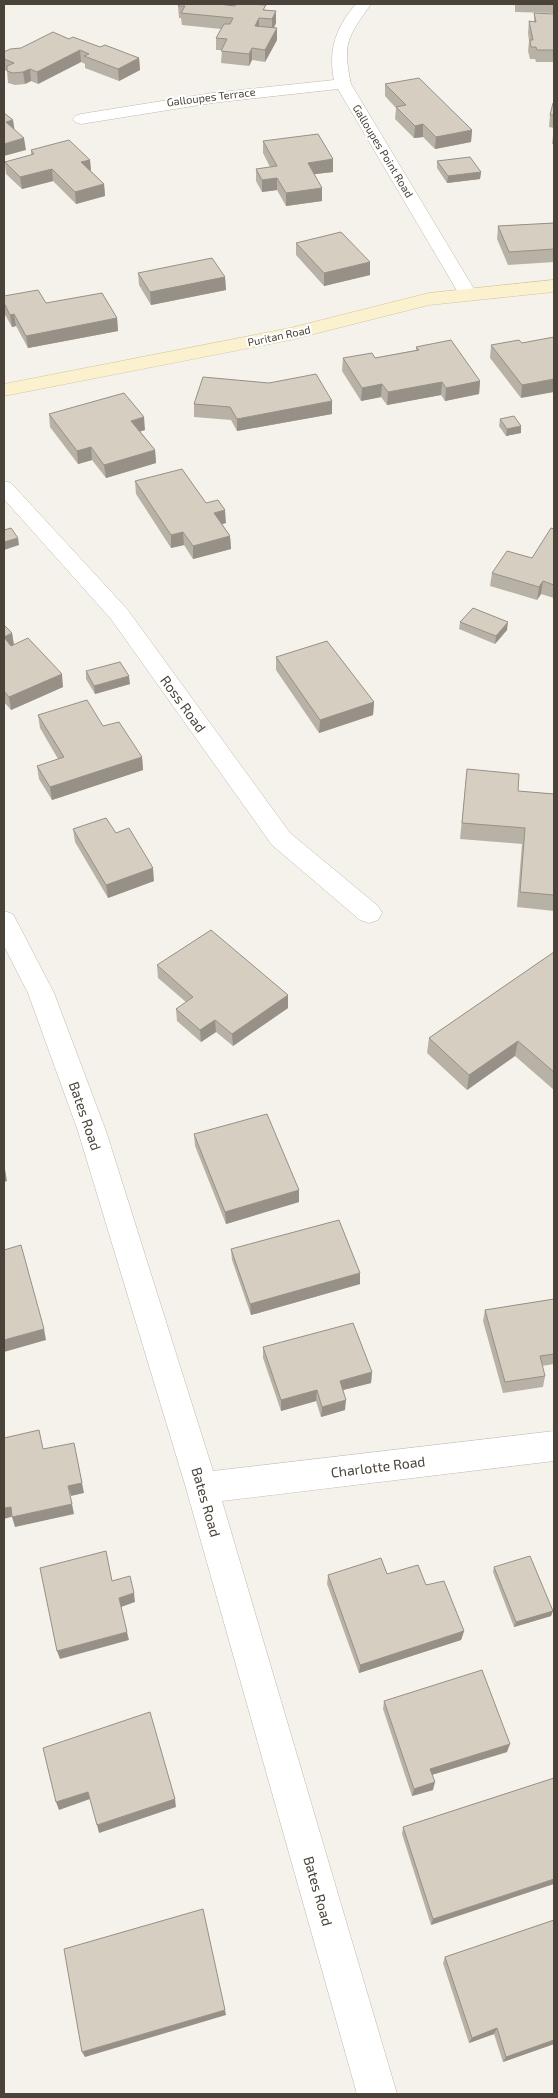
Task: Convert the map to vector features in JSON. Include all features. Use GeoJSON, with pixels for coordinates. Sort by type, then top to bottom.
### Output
{"type":"FeatureCollection","features":[{"type":"Feature","properties":{"kind":"street","name":"Galloupes Point Road"},"geometry":{"type":"LineString","coordinates":[[364,4],[348,24],[338,50],[343,84],[468,294]]}},
{"type":"Feature","properties":{"kind":"street","name":"Galloupes Terrace"},"geometry":{"type":"LineString","coordinates":[[80,119],[156,104],[280,89],[343,84]]}},
{"type":"Feature","properties":{"kind":"street","name":"Puritan Road"},"geometry":{"type":"LineString","coordinates":[[4,390],[290,334],[410,303],[468,294],[554,286]]}},
{"type":"Feature","properties":{"kind":"street","name":"Ross Road"},"geometry":{"type":"LineString","coordinates":[[4,487],[119,614],[281,839],[369,912]]}},
{"type":"Feature","properties":{"kind":"street","name":"Bates Road"},"geometry":{"type":"LineString","coordinates":[[4,921],[41,993],[92,1131],[202,1488],[377,2094]]}},
{"type":"Feature","properties":{"kind":"street","name":"Charlotte Road"},"geometry":{"type":"LineString","coordinates":[[202,1488],[554,1446]]}},
{"type":"Feature","properties":{"kind":"building"},"geometry":{"type":"Polygon","coordinates":[[[179,4],[266,5],[263,10],[276,11],[272,19],[259,18],[255,26],[277,28],[265,50],[252,48],[249,54],[221,51],[227,39],[216,38],[224,24],[230,24],[233,18],[181,13],[185,6],[178,6],[179,4]]]}},
{"type":"Feature","properties":{"kind":"building"},"geometry":{"type":"Polygon","coordinates":[[[534,13],[554,14],[554,50],[537,50],[536,47],[531,47],[530,40],[533,40],[529,21],[536,22],[534,13]]]}},
{"type":"Feature","properties":{"kind":"building"},"geometry":{"type":"Polygon","coordinates":[[[53,32],[69,39],[73,37],[100,47],[105,45],[139,58],[118,69],[84,56],[89,54],[80,50],[37,72],[30,69],[13,73],[7,71],[7,66],[14,63],[4,59],[4,52],[10,49],[21,48],[53,32]]]}},
{"type":"Feature","properties":{"kind":"building"},"geometry":{"type":"Polygon","coordinates":[[[419,78],[472,130],[436,137],[423,124],[415,126],[396,107],[406,105],[385,84],[419,78]]]}},
{"type":"Feature","properties":{"kind":"building"},"geometry":{"type":"Polygon","coordinates":[[[553,103],[554,115],[550,115],[553,103]]]}},
{"type":"Feature","properties":{"kind":"building"},"geometry":{"type":"Polygon","coordinates":[[[4,113],[13,120],[6,122],[24,138],[4,144],[4,113]]]}},
{"type":"Feature","properties":{"kind":"building"},"geometry":{"type":"Polygon","coordinates":[[[318,134],[333,159],[308,163],[322,188],[286,193],[277,178],[262,180],[256,169],[277,166],[263,141],[318,134]]]}},
{"type":"Feature","properties":{"kind":"building"},"geometry":{"type":"Polygon","coordinates":[[[69,140],[90,160],[81,162],[104,184],[75,192],[52,169],[20,177],[5,162],[34,154],[31,150],[69,140]]]}},
{"type":"Feature","properties":{"kind":"building"},"geometry":{"type":"Polygon","coordinates":[[[470,157],[481,172],[448,176],[437,161],[470,157]]]}},
{"type":"Feature","properties":{"kind":"building"},"geometry":{"type":"Polygon","coordinates":[[[554,223],[554,249],[509,252],[498,226],[554,223]]]}},
{"type":"Feature","properties":{"kind":"building"},"geometry":{"type":"Polygon","coordinates":[[[341,232],[370,262],[324,273],[296,243],[341,232]]]}},
{"type":"Feature","properties":{"kind":"building"},"geometry":{"type":"Polygon","coordinates":[[[212,258],[225,277],[150,292],[138,273],[212,258]]]}},
{"type":"Feature","properties":{"kind":"building"},"geometry":{"type":"Polygon","coordinates":[[[38,290],[46,303],[102,293],[117,318],[26,336],[14,314],[10,315],[4,303],[4,296],[38,290]]]}},
{"type":"Feature","properties":{"kind":"building"},"geometry":{"type":"Polygon","coordinates":[[[554,337],[554,379],[522,385],[491,345],[519,340],[522,343],[554,337]]]}},
{"type":"Feature","properties":{"kind":"building"},"geometry":{"type":"Polygon","coordinates":[[[451,340],[480,381],[446,388],[442,382],[388,392],[382,384],[362,388],[343,358],[372,353],[375,358],[419,350],[416,347],[451,340]]]}},
{"type":"Feature","properties":{"kind":"building"},"geometry":{"type":"Polygon","coordinates":[[[316,374],[332,401],[237,419],[230,407],[194,404],[203,377],[269,383],[316,374]]]}},
{"type":"Feature","properties":{"kind":"building"},"geometry":{"type":"Polygon","coordinates":[[[124,393],[144,417],[131,421],[155,450],[104,465],[91,447],[77,451],[49,414],[124,393]]]}},
{"type":"Feature","properties":{"kind":"building"},"geometry":{"type":"Polygon","coordinates":[[[514,416],[521,426],[507,429],[500,419],[514,416]]]}},
{"type":"Feature","properties":{"kind":"building"},"geometry":{"type":"Polygon","coordinates":[[[182,469],[206,503],[218,500],[225,510],[214,513],[230,536],[193,546],[183,532],[171,535],[135,481],[182,469]]]}},
{"type":"Feature","properties":{"kind":"building"},"geometry":{"type":"Polygon","coordinates":[[[11,528],[18,538],[4,542],[4,530],[11,528]]]}},
{"type":"Feature","properties":{"kind":"building"},"geometry":{"type":"Polygon","coordinates":[[[551,528],[554,529],[554,585],[543,581],[539,587],[492,573],[507,551],[532,558],[551,528]]]}},
{"type":"Feature","properties":{"kind":"building"},"geometry":{"type":"Polygon","coordinates":[[[473,608],[508,622],[496,636],[460,622],[473,608]]]}},
{"type":"Feature","properties":{"kind":"building"},"geometry":{"type":"Polygon","coordinates":[[[4,625],[12,633],[4,637],[4,625]]]}},
{"type":"Feature","properties":{"kind":"building"},"geometry":{"type":"Polygon","coordinates":[[[4,637],[11,646],[28,638],[62,674],[9,697],[4,691],[4,637]]]}},
{"type":"Feature","properties":{"kind":"building"},"geometry":{"type":"Polygon","coordinates":[[[327,641],[374,702],[320,720],[276,657],[327,641]]]}},
{"type":"Feature","properties":{"kind":"building"},"geometry":{"type":"Polygon","coordinates":[[[120,662],[129,676],[94,686],[86,671],[120,662]]]}},
{"type":"Feature","properties":{"kind":"building"},"geometry":{"type":"Polygon","coordinates":[[[87,700],[103,726],[119,722],[142,757],[50,787],[37,766],[64,757],[38,715],[87,700]]]}},
{"type":"Feature","properties":{"kind":"building"},"geometry":{"type":"Polygon","coordinates":[[[467,769],[519,774],[518,791],[554,794],[554,895],[520,892],[525,828],[462,823],[467,769]]]}},
{"type":"Feature","properties":{"kind":"building"},"geometry":{"type":"Polygon","coordinates":[[[106,818],[116,833],[129,828],[153,868],[106,885],[73,829],[106,818]]]}},
{"type":"Feature","properties":{"kind":"building"},"geometry":{"type":"Polygon","coordinates":[[[211,930],[288,995],[232,1034],[215,1020],[200,1030],[176,1009],[193,997],[157,965],[211,930]]]}},
{"type":"Feature","properties":{"kind":"building"},"geometry":{"type":"Polygon","coordinates":[[[554,952],[554,1072],[518,1041],[469,1075],[429,1038],[554,952]]]}},
{"type":"Feature","properties":{"kind":"building"},"geometry":{"type":"Polygon","coordinates":[[[267,1114],[299,1190],[225,1212],[194,1134],[267,1114]]]}},
{"type":"Feature","properties":{"kind":"building"},"geometry":{"type":"Polygon","coordinates":[[[339,1220],[360,1273],[250,1304],[231,1249],[339,1220]]]}},
{"type":"Feature","properties":{"kind":"building"},"geometry":{"type":"Polygon","coordinates":[[[21,1245],[44,1329],[4,1340],[4,1250],[21,1245]]]}},
{"type":"Feature","properties":{"kind":"building"},"geometry":{"type":"Polygon","coordinates":[[[554,1299],[554,1354],[540,1356],[545,1376],[505,1382],[485,1310],[554,1299]]]}},
{"type":"Feature","properties":{"kind":"building"},"geometry":{"type":"Polygon","coordinates":[[[353,1323],[372,1372],[340,1381],[346,1400],[322,1407],[317,1390],[281,1400],[263,1347],[353,1323]]]}},
{"type":"Feature","properties":{"kind":"building"},"geometry":{"type":"Polygon","coordinates":[[[39,1430],[43,1449],[74,1443],[82,1483],[68,1486],[72,1504],[12,1517],[11,1507],[4,1508],[4,1438],[39,1430]]]}},
{"type":"Feature","properties":{"kind":"building"},"geometry":{"type":"Polygon","coordinates":[[[106,1551],[112,1581],[130,1576],[134,1593],[119,1598],[127,1632],[57,1651],[40,1568],[106,1551]]]}},
{"type":"Feature","properties":{"kind":"building"},"geometry":{"type":"Polygon","coordinates":[[[530,1556],[553,1611],[516,1622],[494,1567],[530,1556]]]}},
{"type":"Feature","properties":{"kind":"building"},"geometry":{"type":"Polygon","coordinates":[[[381,1558],[387,1574],[418,1565],[426,1585],[444,1581],[464,1631],[360,1665],[328,1575],[381,1558]]]}},
{"type":"Feature","properties":{"kind":"building"},"geometry":{"type":"Polygon","coordinates":[[[482,1670],[510,1744],[430,1769],[435,1782],[414,1789],[384,1701],[482,1670]]]}},
{"type":"Feature","properties":{"kind":"building"},"geometry":{"type":"Polygon","coordinates":[[[150,1712],[175,1799],[97,1825],[88,1792],[56,1802],[43,1748],[150,1712]]]}},
{"type":"Feature","properties":{"kind":"building"},"geometry":{"type":"Polygon","coordinates":[[[554,1778],[554,1879],[433,1919],[403,1827],[554,1778]]]}},
{"type":"Feature","properties":{"kind":"building"},"geometry":{"type":"Polygon","coordinates":[[[203,1909],[225,2010],[82,2052],[64,1949],[203,1909]]]}},
{"type":"Feature","properties":{"kind":"building"},"geometry":{"type":"Polygon","coordinates":[[[554,1920],[554,2040],[506,2057],[497,2028],[472,2038],[445,1957],[554,1920]]]}}]}
